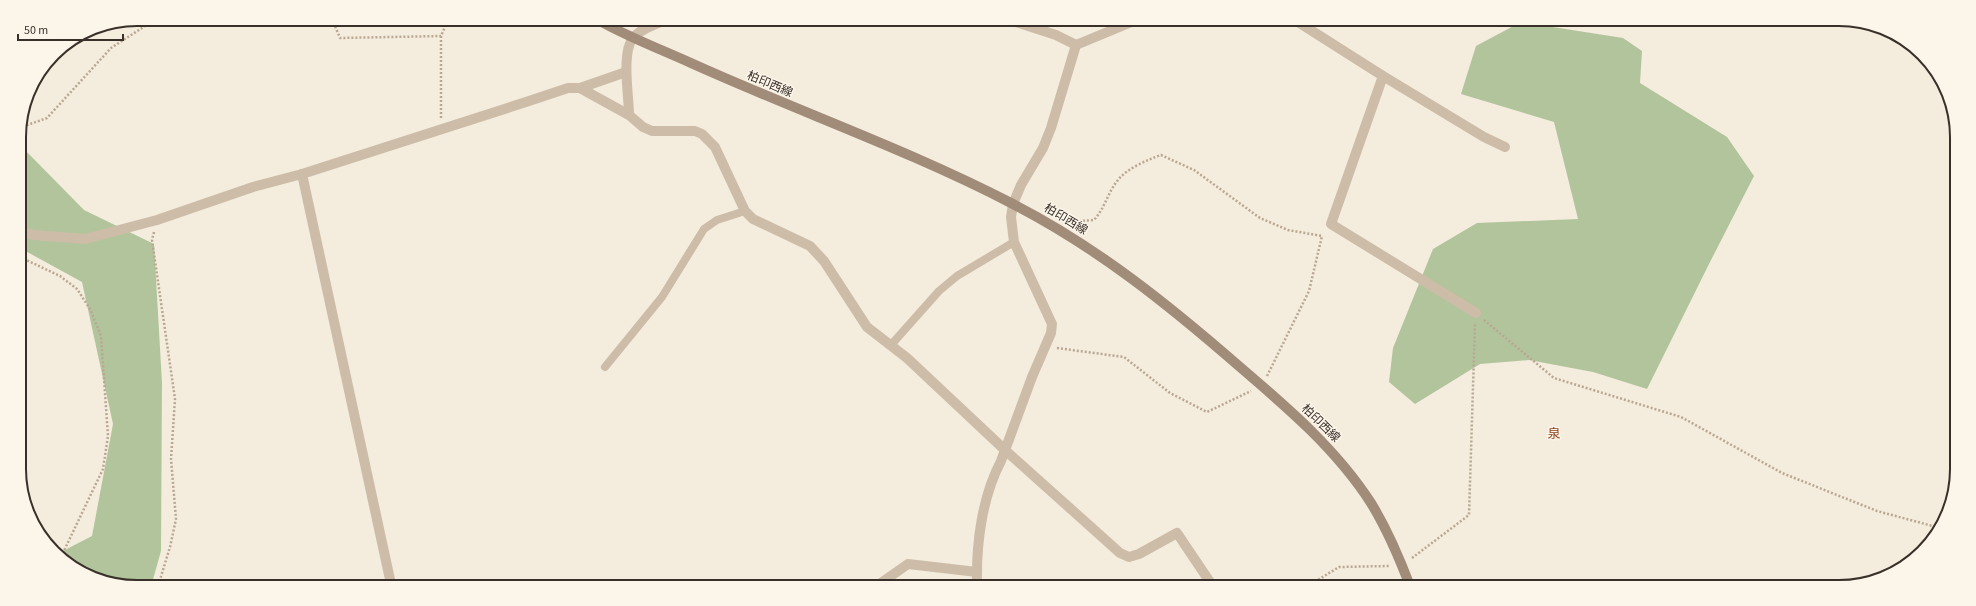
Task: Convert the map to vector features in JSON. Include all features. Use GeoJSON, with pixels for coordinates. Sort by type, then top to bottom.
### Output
{"type":"FeatureCollection","features":[{"type":"Feature","properties":{"kind":"main road","name":"柏印西線"},"geometry":{"type":"LineString","coordinates":[[610,26],[633,38],[741,86],[922,161],[1013,204],[1106,259],[1153,294],[1262,385],[1326,445],[1371,503],[1388,532],[1408,580]]}},
{"type":"Feature","properties":{"kind":"street"},"geometry":{"type":"LineString","coordinates":[[629,115],[626,72],[628,54],[633,38],[651,26]]}},
{"type":"Feature","properties":{"kind":"street"},"geometry":{"type":"LineString","coordinates":[[1028,26],[1056,35],[1076,45],[1122,26]]}},
{"type":"Feature","properties":{"kind":"street"},"geometry":{"type":"LineString","coordinates":[[1304,26],[1484,137],[1505,147]]}},
{"type":"Feature","properties":{"kind":"street"},"geometry":{"type":"LineString","coordinates":[[977,580],[985,503],[994,474],[1005,450],[1044,346],[1051,333],[1052,324],[1014,242],[1011,217],[1013,204],[1048,135],[1076,45]]}},
{"type":"Feature","properties":{"kind":"street"},"geometry":{"type":"LineString","coordinates":[[26,233],[34,235],[85,240],[157,220],[253,187],[302,174],[442,130],[568,88],[580,88],[626,72]]}},
{"type":"Feature","properties":{"kind":"street"},"geometry":{"type":"LineString","coordinates":[[1383,76],[1330,224],[1476,313]]}},
{"type":"Feature","properties":{"kind":"street"},"geometry":{"type":"LineString","coordinates":[[580,88],[629,115],[643,127],[652,131],[695,131],[702,134],[715,147],[745,210],[753,219],[810,246],[824,261],[867,327],[891,345],[945,392],[1005,450],[1120,553],[1129,557],[1139,554],[1177,533],[1209,580]]}},
{"type":"Feature","properties":{"kind":"street"},"geometry":{"type":"LineString","coordinates":[[302,174],[390,580]]}},
{"type":"Feature","properties":{"kind":"street"},"geometry":{"type":"LineString","coordinates":[[885,580],[908,564],[977,572]]}},
{"type":"Feature","properties":{"kind":"lane"},"geometry":{"type":"LineString","coordinates":[[605,366],[662,297],[704,229],[717,220],[745,210]]}},
{"type":"Feature","properties":{"kind":"lane"},"geometry":{"type":"LineString","coordinates":[[891,345],[939,291],[957,276],[1014,242]]}},
{"type":"Feature","properties":{"kind":"path"},"geometry":{"type":"LineString","coordinates":[[27,126],[47,118],[111,48],[145,26]]}},
{"type":"Feature","properties":{"kind":"path"},"geometry":{"type":"LineString","coordinates":[[335,26],[340,38],[441,36]]}},
{"type":"Feature","properties":{"kind":"path"},"geometry":{"type":"LineString","coordinates":[[442,130],[441,36],[445,26]]}},
{"type":"Feature","properties":{"kind":"path"},"geometry":{"type":"LineString","coordinates":[[1059,230],[1068,221],[1094,220],[1102,211],[1118,179],[1145,161],[1161,155],[1194,170],[1260,218],[1288,230],[1322,236]]}},
{"type":"Feature","properties":{"kind":"path"},"geometry":{"type":"LineString","coordinates":[[157,220],[152,240],[175,399],[171,459],[176,519],[170,547],[160,580]]}},
{"type":"Feature","properties":{"kind":"path"},"geometry":{"type":"LineString","coordinates":[[1044,346],[1124,357],[1170,393],[1207,412],[1262,385],[1309,292],[1322,236],[1330,224]]}},
{"type":"Feature","properties":{"kind":"path"},"geometry":{"type":"LineString","coordinates":[[26,260],[60,276],[77,290],[90,309],[101,336],[108,436],[103,469],[63,552]]}},
{"type":"Feature","properties":{"kind":"path"},"geometry":{"type":"LineString","coordinates":[[1476,313],[1554,378],[1681,417],[1782,473],[1877,511],[1934,526]]}},
{"type":"Feature","properties":{"kind":"path"},"geometry":{"type":"LineString","coordinates":[[1318,580],[1339,567],[1402,566],[1469,515],[1476,313]]}},
{"type":"Feature","properties":{"kind":"green space"},"geometry":{"type":"Polygon","coordinates":[[[1514,26],[1546,26],[1623,38],[1642,51],[1640,83],[1727,137],[1754,176],[1647,389],[1593,372],[1529,360],[1480,364],[1415,404],[1389,382],[1393,348],[1433,249],[1477,223],[1578,219],[1554,122],[1461,94],[1476,46],[1514,26]]]}},
{"type":"Feature","properties":{"kind":"green space"},"geometry":{"type":"Polygon","coordinates":[[[26,151],[84,210],[154,244],[162,383],[161,551],[153,580],[122,579],[94,572],[62,551],[92,536],[113,424],[82,282],[26,251],[26,151]]]}},
{"type":"Feature","properties":{"kind":"district","name":"泉"},"geometry":{"type":"Point","coordinates":[1554,433]}}]}
